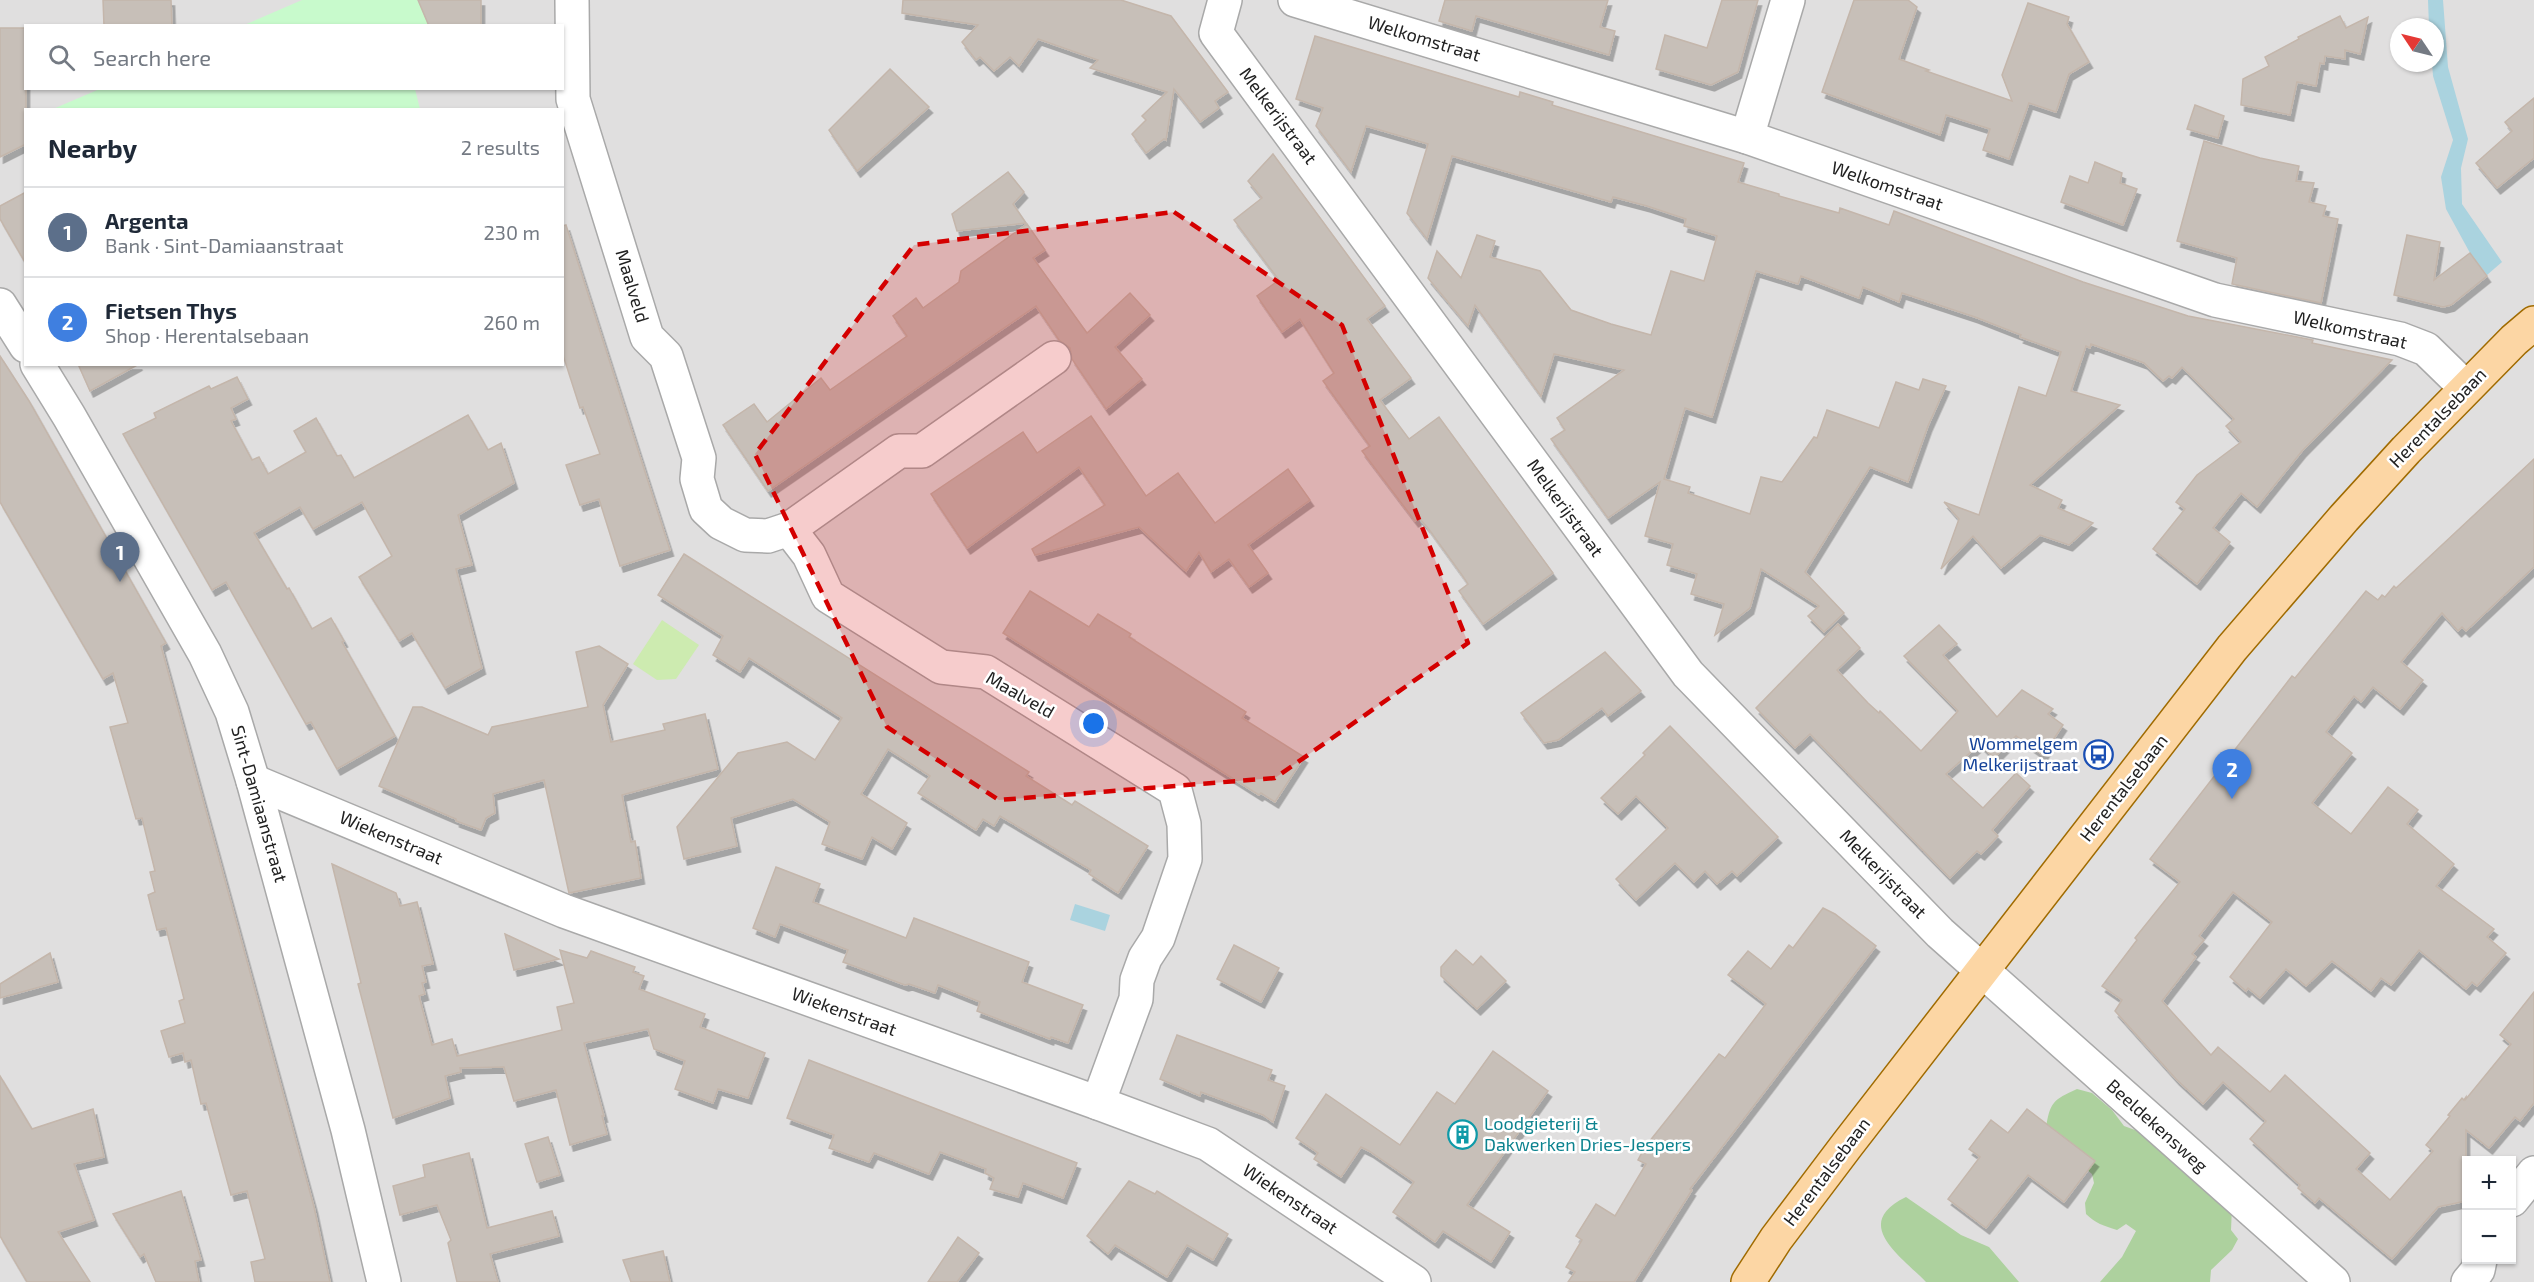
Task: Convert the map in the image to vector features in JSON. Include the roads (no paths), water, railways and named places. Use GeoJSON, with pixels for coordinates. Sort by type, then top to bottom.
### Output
{"type":"FeatureCollection","features":[{"type":"Feature","properties":{"kind":"main road","name":"Herentalsebaan"},"geometry":{"type":"LineString","coordinates":[[1749,1282],[1776,1239],[1846,1144],[2232,648],[2344,518],[2466,388],[2534,323]]}},
{"type":"Feature","properties":{"kind":"street","name":"Maalveld"},"geometry":{"type":"LineString","coordinates":[[572,0],[573,99],[647,337],[666,356],[699,458],[697,479],[706,510],[721,523],[745,535],[768,536],[789,529],[899,451],[922,451],[1054,358]]}},
{"type":"Feature","properties":{"kind":"street","name":"Melkerijstraat"},"geometry":{"type":"LineString","coordinates":[[1225,0],[1216,33],[1688,674],[1940,933],[1983,969]]}},
{"type":"Feature","properties":{"kind":"street","name":"Welkomstraat"},"geometry":{"type":"LineString","coordinates":[[1295,0],[1747,137],[2215,300],[2400,339],[2426,349],[2466,388]]}},
{"type":"Feature","properties":{"kind":"street"},"geometry":{"type":"LineString","coordinates":[[1747,137],[1788,0]]}},
{"type":"Feature","properties":{"kind":"street"},"geometry":{"type":"LineString","coordinates":[[0,305],[24,343]]}},
{"type":"Feature","properties":{"kind":"street","name":"Sint-Damiaanstraat"},"geometry":{"type":"LineString","coordinates":[[38,366],[206,654],[232,712],[254,781],[348,1130],[384,1282]]}},
{"type":"Feature","properties":{"kind":"street","name":"Maalveld"},"geometry":{"type":"LineString","coordinates":[[789,529],[809,555],[828,596],[941,667],[986,672],[1175,790],[1184,824],[1185,859],[1158,938],[1145,958],[1137,980],[1136,999],[1098,1102]]}},
{"type":"Feature","properties":{"kind":"street","name":"Wiekenstraat"},"geometry":{"type":"LineString","coordinates":[[254,781],[564,911],[1098,1102],[1208,1144],[1414,1282]]}},
{"type":"Feature","properties":{"kind":"street","name":"Beeldekensweg"},"geometry":{"type":"LineString","coordinates":[[1983,969],[2333,1282]]}},
{"type":"Feature","properties":{"kind":"street"},"geometry":{"type":"LineString","coordinates":[[2516,1194],[2534,1173]]}},
{"type":"Feature","properties":{"kind":"street"},"geometry":{"type":"LineString","coordinates":[[2468,1282],[2478,1270],[2479,1264]]}},
{"type":"Feature","properties":{"kind":"water"},"geometry":{"type":"Polygon","coordinates":[[[2428,0],[2443,0],[2448,67],[2468,139],[2461,168],[2462,204],[2502,262],[2487,275],[2470,253],[2446,209],[2441,177],[2453,140],[2433,72],[2444,72],[2444,18],[2429,18],[2428,0]]]}},
{"type":"Feature","properties":{"kind":"water"},"geometry":{"type":"Polygon","coordinates":[[[1075,904],[1110,915],[1105,931],[1070,920],[1075,904]]]}},
{"type":"Feature","properties":{"kind":"place","name":"Argenta"},"geometry":{"type":"Point","coordinates":[120,582]}},
{"type":"Feature","properties":{"kind":"place","name":"Wommelgem Melkerijstraat"},"geometry":{"type":"Point","coordinates":[2099,754]}},
{"type":"Feature","properties":{"kind":"place","name":"Fietsen Thys"},"geometry":{"type":"Point","coordinates":[2232,799]}},
{"type":"Feature","properties":{"kind":"place","name":"Loodgieterij & Dakwerken Dries-Jespers"},"geometry":{"type":"Point","coordinates":[1463,1134]}}]}
